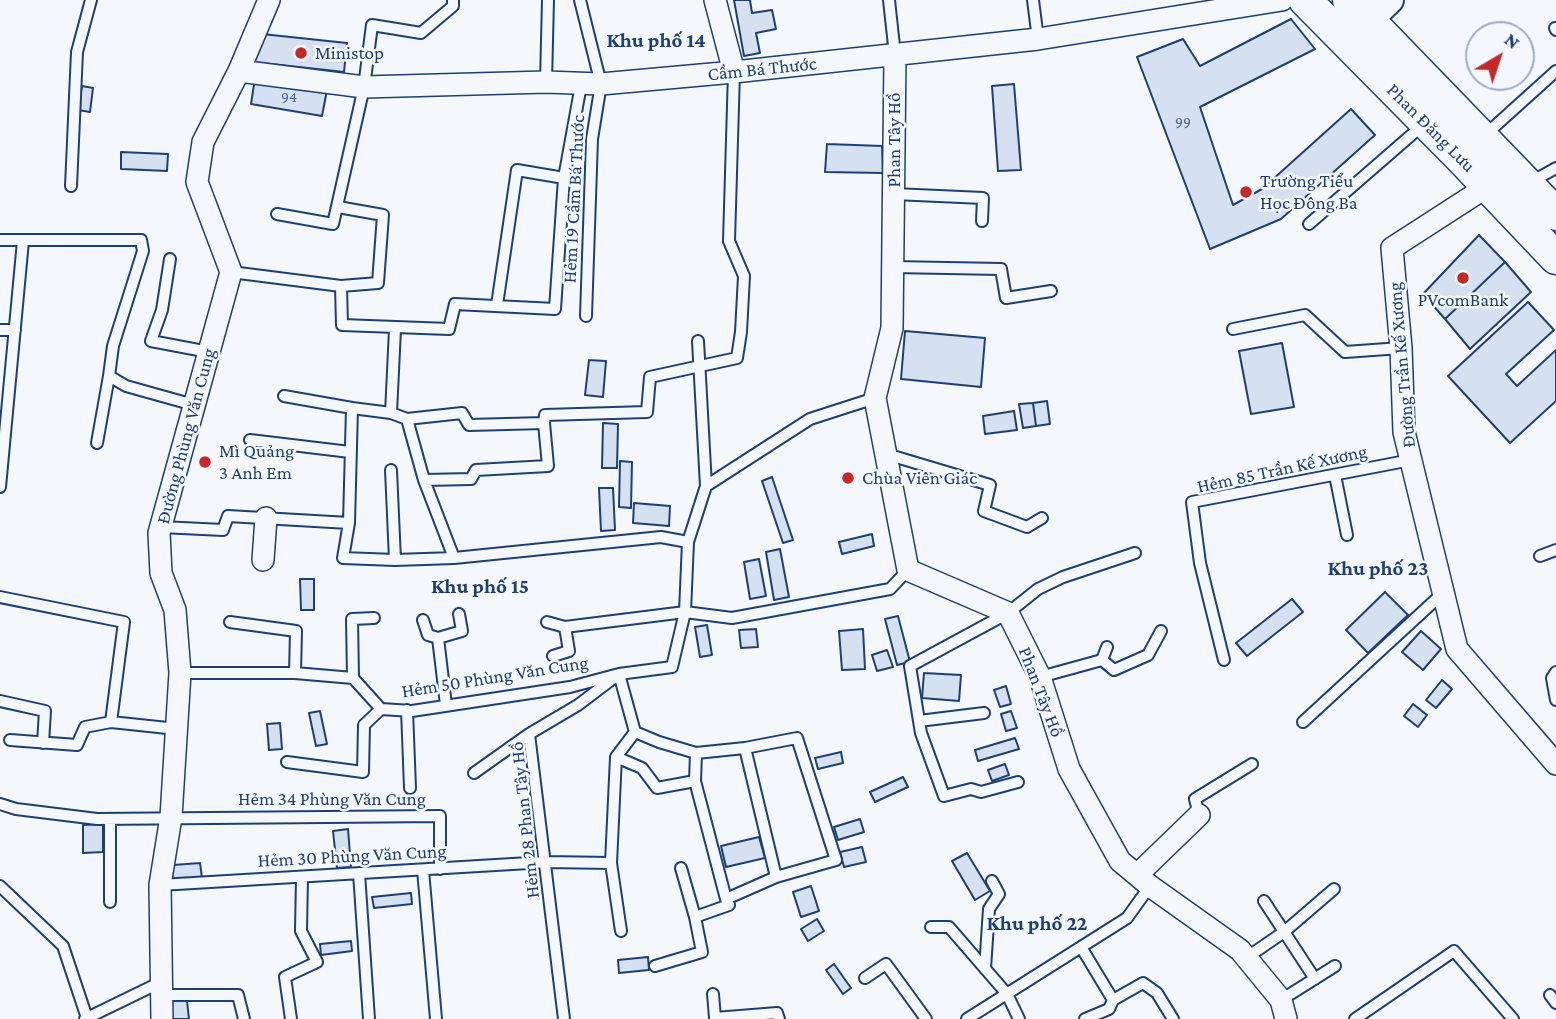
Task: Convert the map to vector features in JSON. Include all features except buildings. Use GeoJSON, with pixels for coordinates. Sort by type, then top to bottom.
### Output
{"type":"FeatureCollection","features":[{"type":"Feature","properties":{"kind":"main road","name":"Phan Đăng Lưu"},"geometry":{"type":"LineString","coordinates":[[1305,0],[1363,16],[1556,214]]}},
{"type":"Feature","properties":{"kind":"main road","name":"Phan Đăng Lưu"},"geometry":{"type":"LineString","coordinates":[[1363,16],[1426,122],[1556,258]]}},
{"type":"Feature","properties":{"kind":"street"},"geometry":{"type":"LineString","coordinates":[[231,272],[197,182],[203,142],[240,71],[268,0]]}},
{"type":"Feature","properties":{"kind":"street"},"geometry":{"type":"LineString","coordinates":[[715,0],[734,72]]}},
{"type":"Feature","properties":{"kind":"street","name":"Cầm Bá Thước"},"geometry":{"type":"LineString","coordinates":[[240,71],[364,87],[546,82],[591,85],[1038,39],[1282,0]]}},
{"type":"Feature","properties":{"kind":"street","name":"Phan Tây Hồ"},"geometry":{"type":"LineString","coordinates":[[895,55],[892,328],[875,398],[908,570]]}},
{"type":"Feature","properties":{"kind":"street","name":"Đường Trần Kế Xương"},"geometry":{"type":"LineString","coordinates":[[1488,186],[1392,248],[1401,348],[1404,432],[1457,649],[1556,764]]}},
{"type":"Feature","properties":{"kind":"street","name":"Đường Phùng Văn Cung"},"geometry":{"type":"LineString","coordinates":[[162,1019],[160,885],[171,817],[180,673],[175,610],[161,573],[159,533],[231,272]]}},
{"type":"Feature","properties":{"kind":"street"},"geometry":{"type":"LineString","coordinates":[[262,560],[266,518]]}},
{"type":"Feature","properties":{"kind":"street"},"geometry":{"type":"LineString","coordinates":[[908,570],[1008,613]]}},
{"type":"Feature","properties":{"kind":"street","name":"Phan Tây Hồ"},"geometry":{"type":"LineString","coordinates":[[1008,613],[1040,677],[1069,769],[1120,860],[1240,950],[1283,1010]]}},
{"type":"Feature","properties":{"kind":"street"},"geometry":{"type":"LineString","coordinates":[[1144,880],[1199,815]]}},
{"type":"Feature","properties":{"kind":"lane"},"geometry":{"type":"LineString","coordinates":[[71,186],[77,52],[91,0]]}},
{"type":"Feature","properties":{"kind":"lane"},"geometry":{"type":"LineString","coordinates":[[277,214],[333,224],[364,87],[372,25],[421,33],[453,6],[453,0]]}},
{"type":"Feature","properties":{"kind":"lane"},"geometry":{"type":"LineString","coordinates":[[546,82],[548,0]]}},
{"type":"Feature","properties":{"kind":"lane"},"geometry":{"type":"LineString","coordinates":[[341,286],[342,325],[449,329],[455,304],[555,309],[564,177],[591,85],[580,0]]}},
{"type":"Feature","properties":{"kind":"lane"},"geometry":{"type":"LineString","coordinates":[[890,0],[895,55]]}},
{"type":"Feature","properties":{"kind":"lane"},"geometry":{"type":"LineString","coordinates":[[1033,0],[1038,39]]}},
{"type":"Feature","properties":{"kind":"lane"},"geometry":{"type":"LineString","coordinates":[[1482,138],[1556,71]]}},
{"type":"Feature","properties":{"kind":"lane"},"geometry":{"type":"LineString","coordinates":[[424,480],[471,479],[475,470],[548,466],[545,415],[647,412],[650,377],[737,358],[744,276],[729,241],[734,72]]}},
{"type":"Feature","properties":{"kind":"lane","name":"Hẻm 19 Cầm Bá Thước"},"geometry":{"type":"LineString","coordinates":[[586,316],[593,139],[591,85]]}},
{"type":"Feature","properties":{"kind":"lane"},"geometry":{"type":"LineString","coordinates":[[1309,224],[1426,122]]}},
{"type":"Feature","properties":{"kind":"lane"},"geometry":{"type":"LineString","coordinates":[[1527,184],[1556,168]]}},
{"type":"Feature","properties":{"kind":"lane"},"geometry":{"type":"LineString","coordinates":[[497,304],[517,170],[564,177]]}},
{"type":"Feature","properties":{"kind":"lane"},"geometry":{"type":"LineString","coordinates":[[894,194],[983,198],[982,221]]}},
{"type":"Feature","properties":{"kind":"lane"},"geometry":{"type":"LineString","coordinates":[[231,272],[341,286],[378,283],[383,215],[338,207]]}},
{"type":"Feature","properties":{"kind":"lane"},"geometry":{"type":"LineString","coordinates":[[0,240],[141,240],[143,251],[113,346],[97,443]]}},
{"type":"Feature","properties":{"kind":"lane"},"geometry":{"type":"LineString","coordinates":[[0,487],[23,241]]}},
{"type":"Feature","properties":{"kind":"lane"},"geometry":{"type":"LineString","coordinates":[[170,259],[162,310],[151,341],[209,352]]}},
{"type":"Feature","properties":{"kind":"lane"},"geometry":{"type":"LineString","coordinates":[[893,267],[1001,269],[1006,298],[1051,291]]}},
{"type":"Feature","properties":{"kind":"lane"},"geometry":{"type":"LineString","coordinates":[[1233,329],[1305,315],[1345,352],[1401,348]]}},
{"type":"Feature","properties":{"kind":"lane"},"geometry":{"type":"LineString","coordinates":[[391,413],[395,329]]}},
{"type":"Feature","properties":{"kind":"lane"},"geometry":{"type":"LineString","coordinates":[[0,330],[15,330]]}},
{"type":"Feature","properties":{"kind":"lane"},"geometry":{"type":"LineString","coordinates":[[698,341],[706,486],[810,419],[875,398]]}},
{"type":"Feature","properties":{"kind":"lane"},"geometry":{"type":"LineString","coordinates":[[108,376],[126,386],[194,405]]}},
{"type":"Feature","properties":{"kind":"lane"},"geometry":{"type":"LineString","coordinates":[[284,396],[391,413],[407,419],[462,414],[469,425],[544,423]]}},
{"type":"Feature","properties":{"kind":"lane"},"geometry":{"type":"LineString","coordinates":[[352,408],[349,523],[343,558],[395,561],[454,558],[661,537],[688,542]]}},
{"type":"Feature","properties":{"kind":"lane"},"geometry":{"type":"LineString","coordinates":[[407,419],[424,480],[454,558]]}},
{"type":"Feature","properties":{"kind":"lane"},"geometry":{"type":"LineString","coordinates":[[250,440],[350,452]]}},
{"type":"Feature","properties":{"kind":"lane"},"geometry":{"type":"LineString","coordinates":[[886,454],[990,485],[984,511],[1027,527],[1042,518]]}},
{"type":"Feature","properties":{"kind":"lane","name":"Hẻm 85 Trần Kế Xương"},"geometry":{"type":"LineString","coordinates":[[1224,660],[1200,563],[1192,502],[1411,460]]}},
{"type":"Feature","properties":{"kind":"lane"},"geometry":{"type":"LineString","coordinates":[[391,470],[395,561]]}},
{"type":"Feature","properties":{"kind":"lane"},"geometry":{"type":"LineString","coordinates":[[1335,475],[1347,535]]}},
{"type":"Feature","properties":{"kind":"lane","name":"Hẻm 28 Phan Tây Hồ"},"geometry":{"type":"LineString","coordinates":[[565,1019],[529,734],[578,705],[619,674],[672,667],[685,612],[688,542],[706,486]]}},
{"type":"Feature","properties":{"kind":"lane"},"geometry":{"type":"LineString","coordinates":[[161,527],[223,530],[228,516],[349,523]]}},
{"type":"Feature","properties":{"kind":"lane"},"geometry":{"type":"LineString","coordinates":[[1540,556],[1556,550]]}},
{"type":"Feature","properties":{"kind":"lane"},"geometry":{"type":"LineString","coordinates":[[1018,782],[981,792],[971,789],[944,796],[921,733],[910,666],[1008,613],[1038,589],[1063,576],[1135,553]]}},
{"type":"Feature","properties":{"kind":"lane"},"geometry":{"type":"LineString","coordinates":[[547,622],[565,627],[685,612],[732,618],[890,589],[908,570]]}},
{"type":"Feature","properties":{"kind":"lane"},"geometry":{"type":"LineString","coordinates":[[1303,722],[1443,593]]}},
{"type":"Feature","properties":{"kind":"lane"},"geometry":{"type":"LineString","coordinates":[[0,597],[124,622],[111,722]]}},
{"type":"Feature","properties":{"kind":"lane"},"geometry":{"type":"LineString","coordinates":[[423,620],[428,635],[438,638],[462,631],[459,614]]}},
{"type":"Feature","properties":{"kind":"lane"},"geometry":{"type":"LineString","coordinates":[[180,673],[295,673],[352,678],[352,618],[374,618]]}},
{"type":"Feature","properties":{"kind":"lane"},"geometry":{"type":"LineString","coordinates":[[230,622],[296,631],[295,673]]}},
{"type":"Feature","properties":{"kind":"lane"},"geometry":{"type":"LineString","coordinates":[[552,656],[569,651],[565,627]]}},
{"type":"Feature","properties":{"kind":"lane"},"geometry":{"type":"LineString","coordinates":[[1102,660],[1114,670],[1148,655],[1161,631]]}},
{"type":"Feature","properties":{"kind":"lane"},"geometry":{"type":"LineString","coordinates":[[438,638],[446,705]]}},
{"type":"Feature","properties":{"kind":"lane"},"geometry":{"type":"LineString","coordinates":[[1102,660],[1107,647]]}},
{"type":"Feature","properties":{"kind":"lane"},"geometry":{"type":"LineString","coordinates":[[1040,677],[1102,660]]}},
{"type":"Feature","properties":{"kind":"lane"},"geometry":{"type":"LineString","coordinates":[[1556,672],[1552,678],[1556,699]]}},
{"type":"Feature","properties":{"kind":"lane"},"geometry":{"type":"LineString","coordinates":[[619,674],[635,732]]}},
{"type":"Feature","properties":{"kind":"lane","name":"Hẻm 50 Phùng Văn Cung"},"geometry":{"type":"LineString","coordinates":[[352,678],[381,709],[407,710],[570,687],[619,674]]}},
{"type":"Feature","properties":{"kind":"lane"},"geometry":{"type":"LineString","coordinates":[[0,701],[46,711],[43,743]]}},
{"type":"Feature","properties":{"kind":"lane"},"geometry":{"type":"LineString","coordinates":[[287,762],[363,772],[363,725],[381,709]]}},
{"type":"Feature","properties":{"kind":"lane"},"geometry":{"type":"LineString","coordinates":[[407,710],[410,788]]}},
{"type":"Feature","properties":{"kind":"lane"},"geometry":{"type":"LineString","coordinates":[[919,721],[985,713]]}},
{"type":"Feature","properties":{"kind":"lane"},"geometry":{"type":"LineString","coordinates":[[9,740],[77,745],[85,727],[111,722],[177,729]]}},
{"type":"Feature","properties":{"kind":"lane"},"geometry":{"type":"LineString","coordinates":[[635,732],[696,753],[745,748],[797,738],[836,860],[776,877],[726,899]]}},
{"type":"Feature","properties":{"kind":"lane"},"geometry":{"type":"LineString","coordinates":[[621,930],[611,863],[615,757],[635,732]]}},
{"type":"Feature","properties":{"kind":"lane"},"geometry":{"type":"LineString","coordinates":[[474,774],[529,734]]}},
{"type":"Feature","properties":{"kind":"lane"},"geometry":{"type":"LineString","coordinates":[[745,748],[776,877]]}},
{"type":"Feature","properties":{"kind":"lane"},"geometry":{"type":"LineString","coordinates":[[695,917],[729,905],[695,781],[696,753]]}},
{"type":"Feature","properties":{"kind":"lane"},"geometry":{"type":"LineString","coordinates":[[615,757],[642,768],[657,788],[695,781]]}},
{"type":"Feature","properties":{"kind":"lane"},"geometry":{"type":"LineString","coordinates":[[1199,815],[1195,799],[1252,764]]}},
{"type":"Feature","properties":{"kind":"lane"},"geometry":{"type":"LineString","coordinates":[[0,804],[16,810],[110,818],[171,817]]}},
{"type":"Feature","properties":{"kind":"lane","name":"Hẻm 34 Phùng Văn Cung"},"geometry":{"type":"LineString","coordinates":[[171,817],[440,816],[440,869]]}},
{"type":"Feature","properties":{"kind":"lane"},"geometry":{"type":"LineString","coordinates":[[110,818],[110,902]]}},
{"type":"Feature","properties":{"kind":"lane","name":"Hẻm 30 Phùng Văn Cung"},"geometry":{"type":"LineString","coordinates":[[160,885],[546,862],[611,863]]}},
{"type":"Feature","properties":{"kind":"lane"},"geometry":{"type":"LineString","coordinates":[[656,966],[702,953],[681,868]]}},
{"type":"Feature","properties":{"kind":"lane"},"geometry":{"type":"LineString","coordinates":[[423,870],[436,1019]]}},
{"type":"Feature","properties":{"kind":"lane"},"geometry":{"type":"LineString","coordinates":[[359,873],[369,1019]]}},
{"type":"Feature","properties":{"kind":"lane"},"geometry":{"type":"LineString","coordinates":[[291,1019],[285,977],[317,962],[301,931],[302,877]]}},
{"type":"Feature","properties":{"kind":"lane"},"geometry":{"type":"LineString","coordinates":[[967,1019],[1127,918],[1144,880]]}},
{"type":"Feature","properties":{"kind":"lane"},"geometry":{"type":"LineString","coordinates":[[985,969],[989,909],[999,894],[992,881]]}},
{"type":"Feature","properties":{"kind":"lane"},"geometry":{"type":"LineString","coordinates":[[0,886],[64,946],[86,1019],[161,989],[238,995],[244,1019]]}},
{"type":"Feature","properties":{"kind":"lane"},"geometry":{"type":"LineString","coordinates":[[1247,958],[1284,932],[1334,888]]}},
{"type":"Feature","properties":{"kind":"lane"},"geometry":{"type":"LineString","coordinates":[[1264,901],[1315,979]]}},
{"type":"Feature","properties":{"kind":"lane"},"geometry":{"type":"LineString","coordinates":[[931,927],[948,927],[1007,994],[1019,1019]]}},
{"type":"Feature","properties":{"kind":"lane"},"geometry":{"type":"LineString","coordinates":[[1081,947],[1113,1000]]}},
{"type":"Feature","properties":{"kind":"lane"},"geometry":{"type":"LineString","coordinates":[[1355,1019],[1454,951],[1513,1019]]}},
{"type":"Feature","properties":{"kind":"lane"},"geometry":{"type":"LineString","coordinates":[[864,978],[886,964],[926,1019]]}},
{"type":"Feature","properties":{"kind":"lane"},"geometry":{"type":"LineString","coordinates":[[1283,1010],[1315,979],[1335,966]]}},
{"type":"Feature","properties":{"kind":"lane"},"geometry":{"type":"LineString","coordinates":[[1085,1019],[1109,1009],[1113,1000],[1143,983],[1157,993],[1173,1019]]}},
{"type":"Feature","properties":{"kind":"lane"},"geometry":{"type":"LineString","coordinates":[[713,994],[715,1018],[777,1013],[779,1019]]}},
{"type":"Feature","properties":{"kind":"place","name":"Ministop"},"geometry":{"type":"Point","coordinates":[301,53]}},
{"type":"Feature","properties":{"kind":"place","name":"Trường Tiểu Học Đông Ba"},"geometry":{"type":"Point","coordinates":[1246,192]}},
{"type":"Feature","properties":{"kind":"place","name":"PVcomBank"},"geometry":{"type":"Point","coordinates":[1463,278]}},
{"type":"Feature","properties":{"kind":"place","name":"Mì Quảng 3 Anh Em"},"geometry":{"type":"Point","coordinates":[205,462]}},
{"type":"Feature","properties":{"kind":"place","name":"Chùa Viên Giác"},"geometry":{"type":"Point","coordinates":[848,478]}},
{"type":"Feature","properties":{"kind":"district","name":"Khu phố 14"},"geometry":{"type":"Point","coordinates":[656,41]}},
{"type":"Feature","properties":{"kind":"district","name":"Khu phố 23"},"geometry":{"type":"Point","coordinates":[1378,569]}},
{"type":"Feature","properties":{"kind":"district","name":"Khu phố 15"},"geometry":{"type":"Point","coordinates":[480,587]}},
{"type":"Feature","properties":{"kind":"district","name":"Khu phố 22"},"geometry":{"type":"Point","coordinates":[1037,924]}}]}
